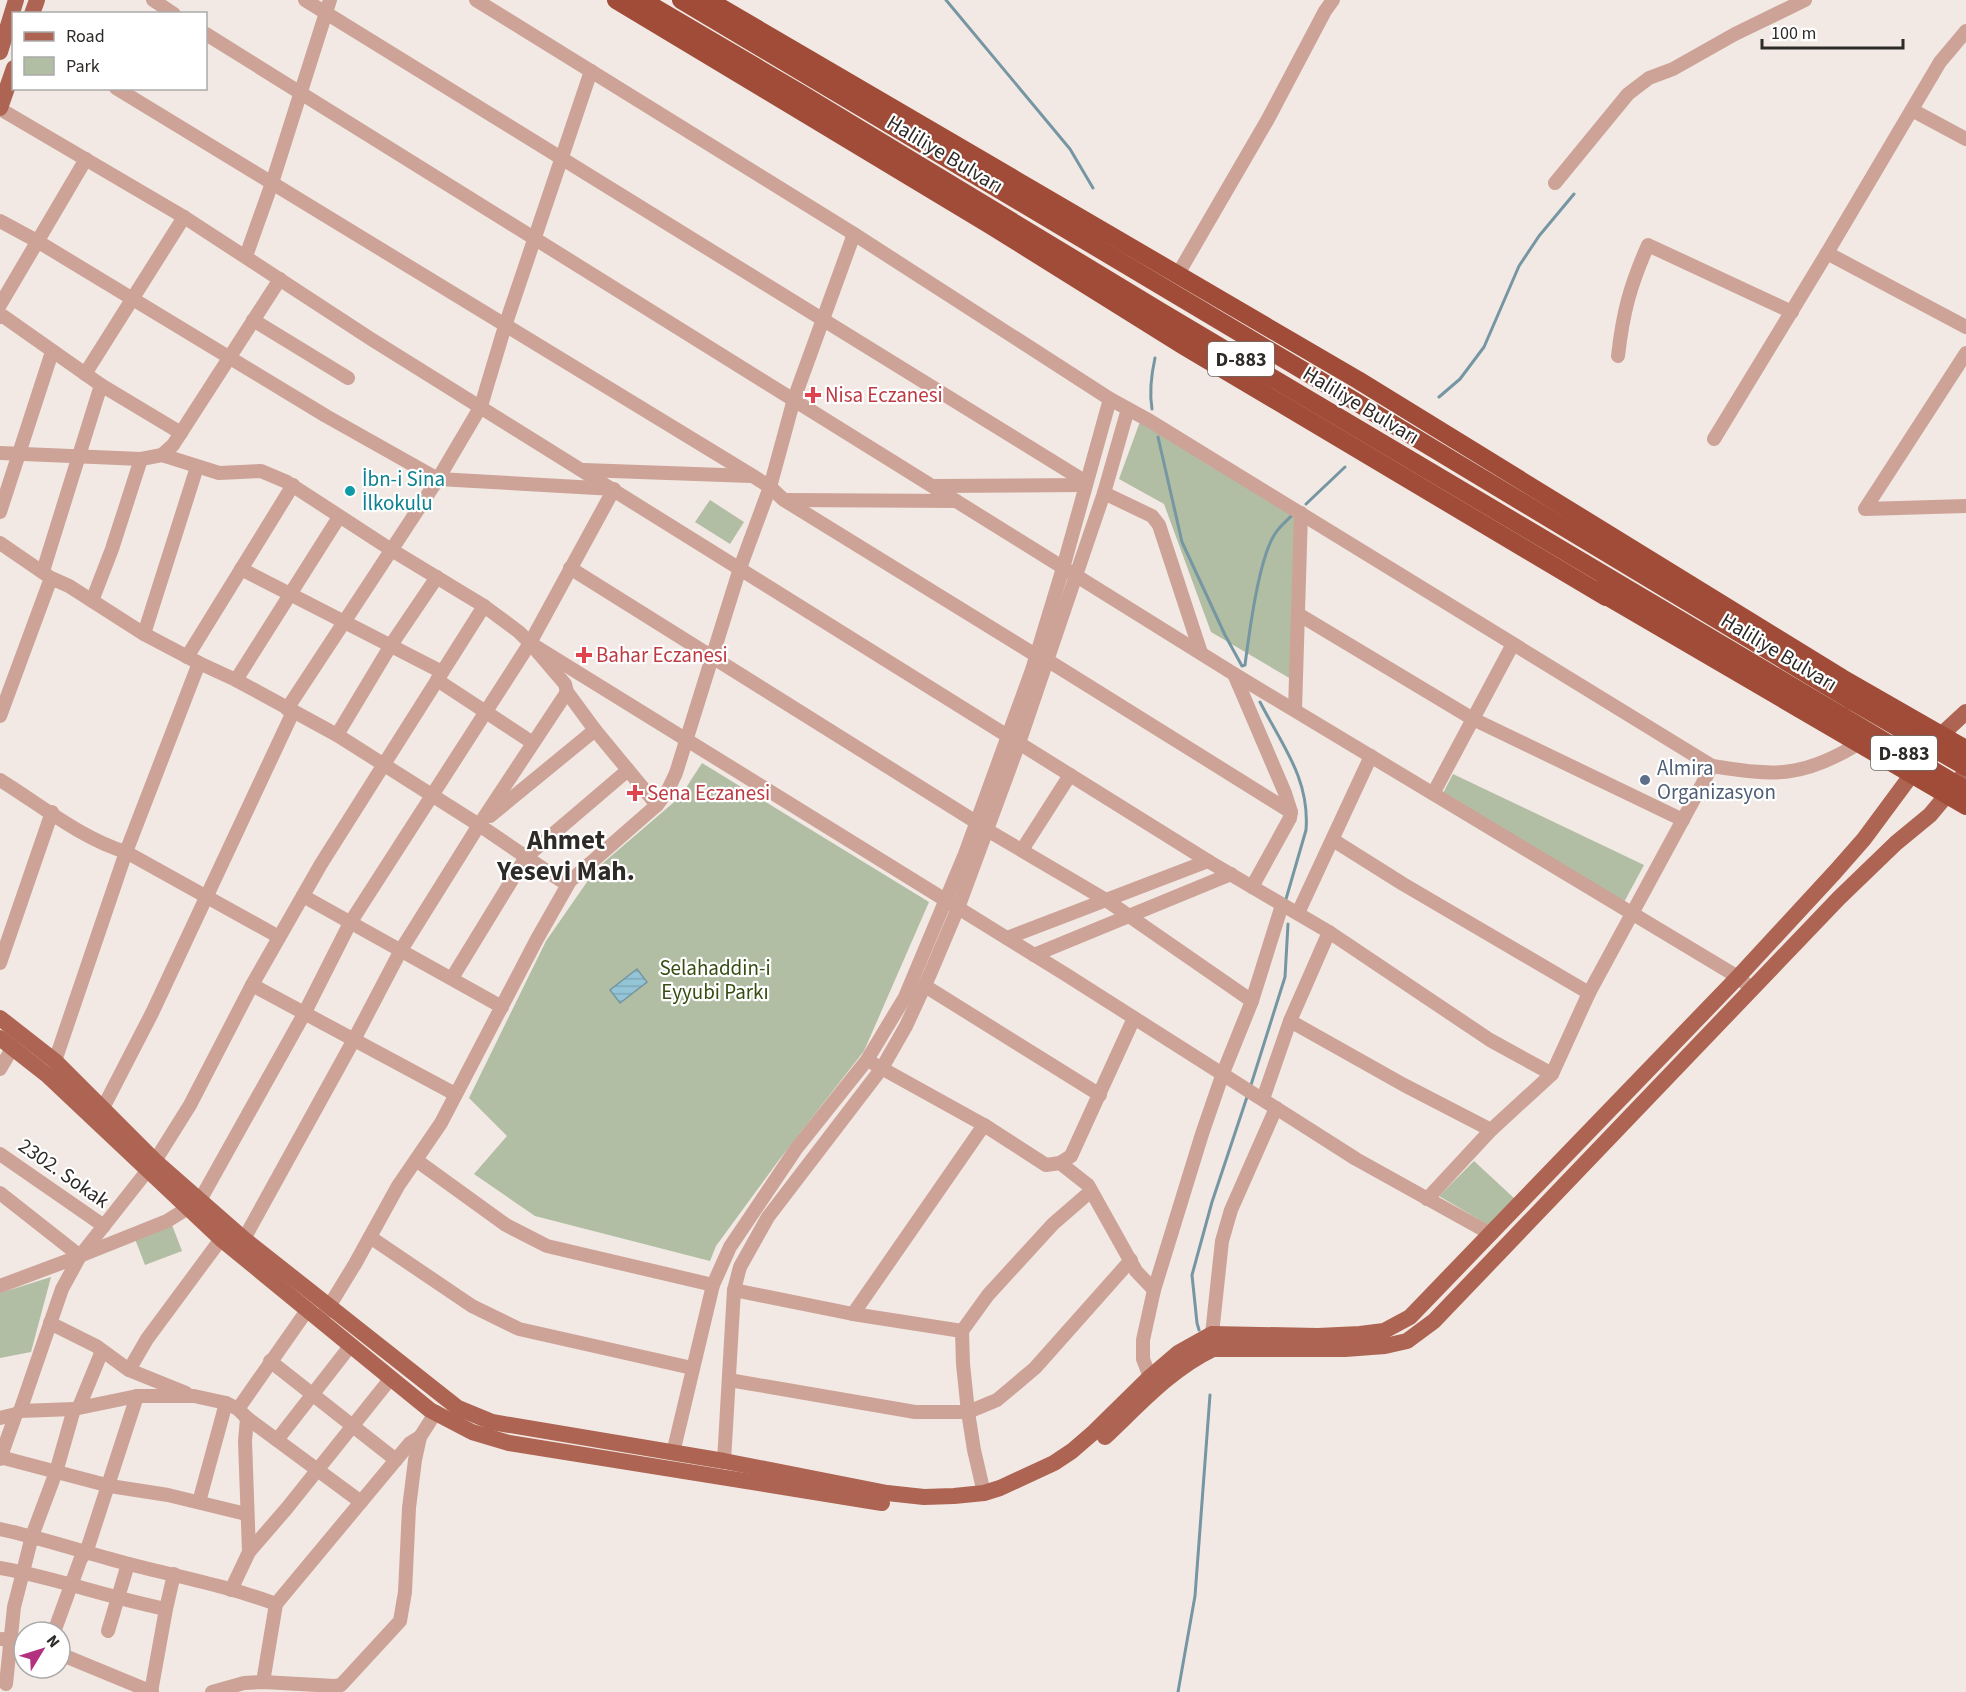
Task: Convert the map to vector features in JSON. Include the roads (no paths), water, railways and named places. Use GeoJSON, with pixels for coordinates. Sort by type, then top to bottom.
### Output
{"type":"FeatureCollection","features":[{"type":"Feature","properties":{"kind":"highway"},"geometry":{"type":"LineString","coordinates":[[616,0],[990,225],[1184,346],[1606,597],[1966,806]]}},
{"type":"Feature","properties":{"kind":"highway","name":"Haliliye Bulvarı"},"geometry":{"type":"LineString","coordinates":[[642,0],[1433,474],[1847,708],[1966,767]]}},
{"type":"Feature","properties":{"kind":"highway","name":"Haliliye Bulvarı"},"geometry":{"type":"LineString","coordinates":[[681,0],[1448,458],[1847,708],[1966,790]]}},
{"type":"Feature","properties":{"kind":"highway"},"geometry":{"type":"LineString","coordinates":[[708,0],[1358,380],[1842,678],[1966,749]]}},
{"type":"Feature","properties":{"kind":"highway"},"geometry":{"type":"LineString","coordinates":[[1005,175],[1172,294]]}},
{"type":"Feature","properties":{"kind":"highway"},"geometry":{"type":"LineString","coordinates":[[990,225],[1163,313]]}},
{"type":"Feature","properties":{"kind":"highway"},"geometry":{"type":"LineString","coordinates":[[1448,458],[1582,519]]}},
{"type":"Feature","properties":{"kind":"highway"},"geometry":{"type":"LineString","coordinates":[[1433,474],[1606,597]]}},
{"type":"Feature","properties":{"kind":"main road"},"geometry":{"type":"LineString","coordinates":[[0,52],[5,20],[16,0]]}},
{"type":"Feature","properties":{"kind":"main road"},"geometry":{"type":"LineString","coordinates":[[0,109],[12,74]]}},
{"type":"Feature","properties":{"kind":"main road"},"geometry":{"type":"LineString","coordinates":[[6,1043],[151,1166],[193,1205],[220,1239],[319,1312],[458,1408],[492,1422],[724,1461],[908,1496],[954,1496],[984,1493],[1035,1473],[1072,1451],[1149,1377],[1178,1353],[1212,1334],[1317,1336],[1384,1330],[1410,1317],[1738,977],[1864,838],[1941,735],[1966,712]]}},
{"type":"Feature","properties":{"kind":"main road"},"geometry":{"type":"LineString","coordinates":[[193,1205],[244,1239],[351,1345],[391,1378],[436,1412],[472,1432],[509,1443],[891,1504],[948,1508],[989,1502],[1028,1488],[1077,1460],[1092,1449],[1170,1376],[1213,1349],[1365,1347],[1407,1341],[1420,1332],[1434,1321],[1839,898],[1896,843],[1930,815],[1966,772]]}},
{"type":"Feature","properties":{"kind":"main road"},"geometry":{"type":"LineString","coordinates":[[0,1018],[55,1061],[103,1108],[151,1166]]}},
{"type":"Feature","properties":{"kind":"street"},"geometry":{"type":"LineString","coordinates":[[153,0],[171,12]]}},
{"type":"Feature","properties":{"kind":"street"},"geometry":{"type":"LineString","coordinates":[[305,0],[328,7],[561,157],[1085,483]]}},
{"type":"Feature","properties":{"kind":"street"},"geometry":{"type":"LineString","coordinates":[[476,0],[854,234],[1110,399],[1301,513],[1712,766],[1759,773],[1783,773],[1811,768],[1829,761],[1858,744]]}},
{"type":"Feature","properties":{"kind":"street"},"geometry":{"type":"LineString","coordinates":[[1178,274],[1268,119],[1333,0]]}},
{"type":"Feature","properties":{"kind":"street"},"geometry":{"type":"LineString","coordinates":[[1555,183],[1628,94],[1642,84],[1735,34],[1805,0]]}},
{"type":"Feature","properties":{"kind":"street"},"geometry":{"type":"LineString","coordinates":[[246,256],[272,183],[328,7]]}},
{"type":"Feature","properties":{"kind":"street"},"geometry":{"type":"LineString","coordinates":[[1714,439],[1940,62],[1966,31]]}},
{"type":"Feature","properties":{"kind":"street"},"geometry":{"type":"LineString","coordinates":[[207,35],[1234,674],[1434,792],[1738,977],[1752,988]]}},
{"type":"Feature","properties":{"kind":"street"},"geometry":{"type":"LineString","coordinates":[[103,1108],[152,1013],[290,710],[343,622],[438,479],[481,406],[505,326],[591,71]]}},
{"type":"Feature","properties":{"kind":"street"},"geometry":{"type":"LineString","coordinates":[[119,90],[770,487],[784,500],[1290,812]]}},
{"type":"Feature","properties":{"kind":"street"},"geometry":{"type":"LineString","coordinates":[[0,109],[184,217],[371,339],[1208,861],[1329,932],[1490,1040],[1552,1074]]}},
{"type":"Feature","properties":{"kind":"street"},"geometry":{"type":"LineString","coordinates":[[1911,110],[1966,139]]}},
{"type":"Feature","properties":{"kind":"street"},"geometry":{"type":"LineString","coordinates":[[86,159],[37,241],[1,315],[101,385],[180,434]]}},
{"type":"Feature","properties":{"kind":"street"},"geometry":{"type":"LineString","coordinates":[[85,374],[184,217]]}},
{"type":"Feature","properties":{"kind":"street"},"geometry":{"type":"LineString","coordinates":[[0,221],[134,299],[326,416],[438,479],[614,489]]}},
{"type":"Feature","properties":{"kind":"street"},"geometry":{"type":"LineString","coordinates":[[199,1502],[237,1410],[270,1361],[319,1312],[370,1237],[398,1186],[441,1123],[570,881],[657,805],[668,790],[740,568],[770,487],[794,399],[854,234]]}},
{"type":"Feature","properties":{"kind":"street"},"geometry":{"type":"LineString","coordinates":[[1618,356],[1623,315],[1632,282],[1648,245],[1792,312]]}},
{"type":"Feature","properties":{"kind":"street"},"geometry":{"type":"LineString","coordinates":[[1827,253],[1966,327]]}},
{"type":"Feature","properties":{"kind":"street"},"geometry":{"type":"LineString","coordinates":[[162,455],[173,445],[280,279]]}},
{"type":"Feature","properties":{"kind":"street"},"geometry":{"type":"LineString","coordinates":[[253,320],[348,378]]}},
{"type":"Feature","properties":{"kind":"street"},"geometry":{"type":"LineString","coordinates":[[0,512],[52,352]]}},
{"type":"Feature","properties":{"kind":"street"},"geometry":{"type":"LineString","coordinates":[[1966,353],[1865,509],[1966,506]]}},
{"type":"Feature","properties":{"kind":"street"},"geometry":{"type":"LineString","coordinates":[[0,716],[47,575],[101,385]]}},
{"type":"Feature","properties":{"kind":"street"},"geometry":{"type":"LineString","coordinates":[[1042,658],[1085,483],[1110,399]]}},
{"type":"Feature","properties":{"kind":"street"},"geometry":{"type":"LineString","coordinates":[[724,1461],[734,1290],[740,1267],[768,1217],[882,1068],[925,986],[958,908],[982,826],[1042,658],[1077,575],[1128,409]]}},
{"type":"Feature","properties":{"kind":"street"},"geometry":{"type":"LineString","coordinates":[[0,453],[141,459],[162,455],[219,473],[261,471],[293,485],[339,517],[484,606],[519,632],[565,684],[567,692],[595,730],[657,805]]}},
{"type":"Feature","properties":{"kind":"street"},"geometry":{"type":"LineString","coordinates":[[92,601],[112,549],[141,459]]}},
{"type":"Feature","properties":{"kind":"street"},"geometry":{"type":"LineString","coordinates":[[144,634],[198,467]]}},
{"type":"Feature","properties":{"kind":"street"},"geometry":{"type":"LineString","coordinates":[[582,470],[753,477]]}},
{"type":"Feature","properties":{"kind":"street"},"geometry":{"type":"LineString","coordinates":[[933,486],[1085,483]]}},
{"type":"Feature","properties":{"kind":"street"},"geometry":{"type":"LineString","coordinates":[[55,1061],[193,660],[241,569],[293,485]]}},
{"type":"Feature","properties":{"kind":"street"},"geometry":{"type":"LineString","coordinates":[[0,1286],[167,1221],[193,1205],[304,1014],[350,923],[530,643],[614,489]]}},
{"type":"Feature","properties":{"kind":"street"},"geometry":{"type":"LineString","coordinates":[[1104,493],[1152,516],[1159,525],[1201,653]]}},
{"type":"Feature","properties":{"kind":"street"},"geometry":{"type":"LineString","coordinates":[[784,500],[957,501]]}},
{"type":"Feature","properties":{"kind":"street"},"geometry":{"type":"LineString","coordinates":[[1295,710],[1301,513]]}},
{"type":"Feature","properties":{"kind":"street"},"geometry":{"type":"LineString","coordinates":[[236,680],[339,517]]}},
{"type":"Feature","properties":{"kind":"street"},"geometry":{"type":"LineString","coordinates":[[0,543],[47,575],[69,586],[144,634],[236,680],[336,735],[479,825],[560,880],[570,881]]}},
{"type":"Feature","properties":{"kind":"street"},"geometry":{"type":"LineString","coordinates":[[570,568],[982,826],[1106,900],[1252,1001]]}},
{"type":"Feature","properties":{"kind":"street"},"geometry":{"type":"LineString","coordinates":[[241,569],[391,645],[440,676],[485,712],[533,743]]}},
{"type":"Feature","properties":{"kind":"street"},"geometry":{"type":"LineString","coordinates":[[336,735],[391,645],[437,577]]}},
{"type":"Feature","properties":{"kind":"street"},"geometry":{"type":"LineString","coordinates":[[246,1514],[168,1495],[110,1486],[0,1458],[62,1289],[80,1256],[151,1166],[189,1105],[252,985],[303,896],[484,606]]}},
{"type":"Feature","properties":{"kind":"street"},"geometry":{"type":"LineString","coordinates":[[1298,614],[1473,719],[1683,820]]}},
{"type":"Feature","properties":{"kind":"street"},"geometry":{"type":"LineString","coordinates":[[530,643],[1229,1076],[1356,1159],[1491,1234]]}},
{"type":"Feature","properties":{"kind":"street"},"geometry":{"type":"LineString","coordinates":[[1434,792],[1513,645]]}},
{"type":"Feature","properties":{"kind":"street"},"geometry":{"type":"LineString","coordinates":[[1234,674],[1285,793],[1290,812],[1290,818],[1252,887]]}},
{"type":"Feature","properties":{"kind":"street"},"geometry":{"type":"LineString","coordinates":[[244,1239],[401,950],[479,825],[567,692]]}},
{"type":"Feature","properties":{"kind":"street"},"geometry":{"type":"LineString","coordinates":[[479,825],[595,730]]}},
{"type":"Feature","properties":{"kind":"street"},"geometry":{"type":"LineString","coordinates":[[1298,913],[1371,756]]}},
{"type":"Feature","properties":{"kind":"street"},"geometry":{"type":"LineString","coordinates":[[1427,1199],[1491,1130],[1552,1074],[1589,993],[1712,766]]}},
{"type":"Feature","properties":{"kind":"street"},"geometry":{"type":"LineString","coordinates":[[452,978],[526,857],[628,770]]}},
{"type":"Feature","properties":{"kind":"street"},"geometry":{"type":"LineString","coordinates":[[1022,850],[1070,775]]}},
{"type":"Feature","properties":{"kind":"street"},"geometry":{"type":"LineString","coordinates":[[0,780],[65,822],[126,852],[279,938]]}},
{"type":"Feature","properties":{"kind":"street"},"geometry":{"type":"LineString","coordinates":[[0,963],[52,812]]}},
{"type":"Feature","properties":{"kind":"street"},"geometry":{"type":"LineString","coordinates":[[673,1453],[713,1285],[730,1247],[796,1149],[867,1060],[905,997],[965,854],[982,826]]}},
{"type":"Feature","properties":{"kind":"street"},"geometry":{"type":"LineString","coordinates":[[1333,840],[1403,884],[1589,993]]}},
{"type":"Feature","properties":{"kind":"street"},"geometry":{"type":"LineString","coordinates":[[1007,938],[1208,861]]}},
{"type":"Feature","properties":{"kind":"street"},"geometry":{"type":"LineString","coordinates":[[1034,955],[1231,874]]}},
{"type":"Feature","properties":{"kind":"street"},"geometry":{"type":"LineString","coordinates":[[303,896],[502,1007]]}},
{"type":"Feature","properties":{"kind":"street"},"geometry":{"type":"LineString","coordinates":[[1149,1377],[1143,1359],[1143,1340],[1154,1290],[1202,1134],[1229,1076],[1282,905]]}},
{"type":"Feature","properties":{"kind":"street"},"geometry":{"type":"LineString","coordinates":[[1259,1097],[1329,932]]}},
{"type":"Feature","properties":{"kind":"street"},"geometry":{"type":"LineString","coordinates":[[252,985],[455,1094]]}},
{"type":"Feature","properties":{"kind":"street"},"geometry":{"type":"LineString","coordinates":[[925,986],[1100,1095]]}},
{"type":"Feature","properties":{"kind":"street"},"geometry":{"type":"LineString","coordinates":[[867,1060],[984,1125],[1046,1164],[1060,1163],[1071,1156],[1134,1018]]}},
{"type":"Feature","properties":{"kind":"street"},"geometry":{"type":"LineString","coordinates":[[1290,1020],[1404,1085],[1491,1130]]}},
{"type":"Feature","properties":{"kind":"street"},"geometry":{"type":"LineString","coordinates":[[0,1069],[6,1043]]}},
{"type":"Feature","properties":{"kind":"street"},"geometry":{"type":"LineString","coordinates":[[1212,1334],[1222,1241],[1231,1210],[1276,1108]]}},
{"type":"Feature","properties":{"kind":"street"},"geometry":{"type":"LineString","coordinates":[[853,1314],[984,1125]]}},
{"type":"Feature","properties":{"kind":"street","name":"2302. Sokak"},"geometry":{"type":"LineString","coordinates":[[0,1154],[104,1226]]}},
{"type":"Feature","properties":{"kind":"street"},"geometry":{"type":"LineString","coordinates":[[416,1160],[506,1226],[547,1246],[713,1285]]}},
{"type":"Feature","properties":{"kind":"street"},"geometry":{"type":"LineString","coordinates":[[1060,1163],[1088,1185],[1137,1271],[1154,1290]]}},
{"type":"Feature","properties":{"kind":"street"},"geometry":{"type":"LineString","coordinates":[[984,1493],[968,1413],[962,1330],[988,1295],[1053,1224],[1092,1191]]}},
{"type":"Feature","properties":{"kind":"street"},"geometry":{"type":"LineString","coordinates":[[0,1193],[80,1256]]}},
{"type":"Feature","properties":{"kind":"street"},"geometry":{"type":"LineString","coordinates":[[370,1237],[472,1306],[519,1329],[692,1368]]}},
{"type":"Feature","properties":{"kind":"street"},"geometry":{"type":"LineString","coordinates":[[129,1370],[147,1339],[220,1239]]}},
{"type":"Feature","properties":{"kind":"street"},"geometry":{"type":"LineString","coordinates":[[729,1380],[915,1412],[968,1413],[997,1400],[1035,1368],[1131,1260]]}},
{"type":"Feature","properties":{"kind":"street"},"geometry":{"type":"LineString","coordinates":[[734,1290],[853,1314],[962,1330]]}},
{"type":"Feature","properties":{"kind":"street"},"geometry":{"type":"LineString","coordinates":[[50,1323],[83,1338],[129,1370],[194,1396],[237,1410],[361,1502]]}},
{"type":"Feature","properties":{"kind":"street"},"geometry":{"type":"LineString","coordinates":[[277,1440],[351,1345]]}},
{"type":"Feature","properties":{"kind":"street"},"geometry":{"type":"LineString","coordinates":[[6,1684],[5,1639],[32,1536],[77,1408],[102,1351]]}},
{"type":"Feature","properties":{"kind":"street"},"geometry":{"type":"LineString","coordinates":[[270,1361],[396,1460]]}},
{"type":"Feature","properties":{"kind":"street"},"geometry":{"type":"LineString","coordinates":[[231,1590],[249,1552],[391,1378]]}},
{"type":"Feature","properties":{"kind":"street"},"geometry":{"type":"LineString","coordinates":[[0,1418],[18,1413],[77,1408],[137,1396],[194,1396]]}},
{"type":"Feature","properties":{"kind":"street"},"geometry":{"type":"LineString","coordinates":[[58,1620],[110,1486],[137,1396]]}},
{"type":"Feature","properties":{"kind":"street"},"geometry":{"type":"LineString","coordinates":[[237,1410],[245,1441],[249,1552]]}},
{"type":"Feature","properties":{"kind":"street"},"geometry":{"type":"LineString","coordinates":[[212,1692],[244,1683],[341,1685],[400,1621],[405,1592],[409,1508],[420,1437],[436,1412]]}},
{"type":"Feature","properties":{"kind":"street"},"geometry":{"type":"LineString","coordinates":[[263,1682],[276,1604],[410,1443],[420,1437]]}},
{"type":"Feature","properties":{"kind":"street"},"geometry":{"type":"LineString","coordinates":[[0,1529],[128,1564],[174,1574],[276,1604]]}},
{"type":"Feature","properties":{"kind":"street"},"geometry":{"type":"LineString","coordinates":[[108,1631],[128,1564]]}},
{"type":"Feature","properties":{"kind":"street"},"geometry":{"type":"LineString","coordinates":[[0,1568],[23,1572],[118,1599],[166,1609]]}},
{"type":"Feature","properties":{"kind":"street"},"geometry":{"type":"LineString","coordinates":[[72,1659],[152,1692],[174,1574]]}},
{"type":"Feature","properties":{"kind":"water"},"geometry":{"type":"Polygon","coordinates":[[[637,969],[647,982],[620,1003],[610,990],[637,969]]]}},
{"type":"Feature","properties":{"kind":"waterway"},"geometry":{"type":"LineString","coordinates":[[946,0],[1070,149],[1093,188]]}},
{"type":"Feature","properties":{"kind":"waterway"},"geometry":{"type":"LineString","coordinates":[[1439,397],[1460,379],[1484,347],[1519,266],[1539,236],[1574,194]]}},
{"type":"Feature","properties":{"kind":"waterway"},"geometry":{"type":"LineString","coordinates":[[1152,409],[1151,384],[1155,358]]}},
{"type":"Feature","properties":{"kind":"waterway"},"geometry":{"type":"LineString","coordinates":[[1158,437],[1182,542],[1225,635],[1242,666],[1245,665],[1256,595],[1265,557],[1277,531],[1293,514]]}},
{"type":"Feature","properties":{"kind":"waterway"},"geometry":{"type":"LineString","coordinates":[[1306,504],[1345,467]]}},
{"type":"Feature","properties":{"kind":"waterway"},"geometry":{"type":"LineString","coordinates":[[1260,702],[1293,763],[1304,795],[1306,830],[1286,899]]}},
{"type":"Feature","properties":{"kind":"waterway"},"geometry":{"type":"LineString","coordinates":[[1250,1088],[1285,977],[1288,924]]}},
{"type":"Feature","properties":{"kind":"waterway"},"geometry":{"type":"LineString","coordinates":[[1199,1330],[1192,1275],[1212,1202],[1248,1094]]}},
{"type":"Feature","properties":{"kind":"waterway"},"geometry":{"type":"LineString","coordinates":[[1178,1692],[1195,1596],[1210,1395]]}},
{"type":"Feature","properties":{"kind":"place","name":"Nisa Eczanesi"},"geometry":{"type":"Point","coordinates":[813,395]}},
{"type":"Feature","properties":{"kind":"place","name":"İbn-i Sina İlkokulu"},"geometry":{"type":"Point","coordinates":[350,491]}},
{"type":"Feature","properties":{"kind":"place","name":"Bahar Eczanesi"},"geometry":{"type":"Point","coordinates":[584,655]}},
{"type":"Feature","properties":{"kind":"place","name":"Almira Organizasyon"},"geometry":{"type":"Point","coordinates":[1645,780]}},
{"type":"Feature","properties":{"kind":"place","name":"Sena Eczanesi"},"geometry":{"type":"Point","coordinates":[635,793]}},
{"type":"Feature","properties":{"kind":"district","name":"Ahmet Yesevi Mah."},"geometry":{"type":"Point","coordinates":[566,856]}},
{"type":"Feature","properties":{"kind":"park label","name":"Selahaddin-i Eyyubi Parkı"},"geometry":{"type":"Point","coordinates":[715,980]}}]}
